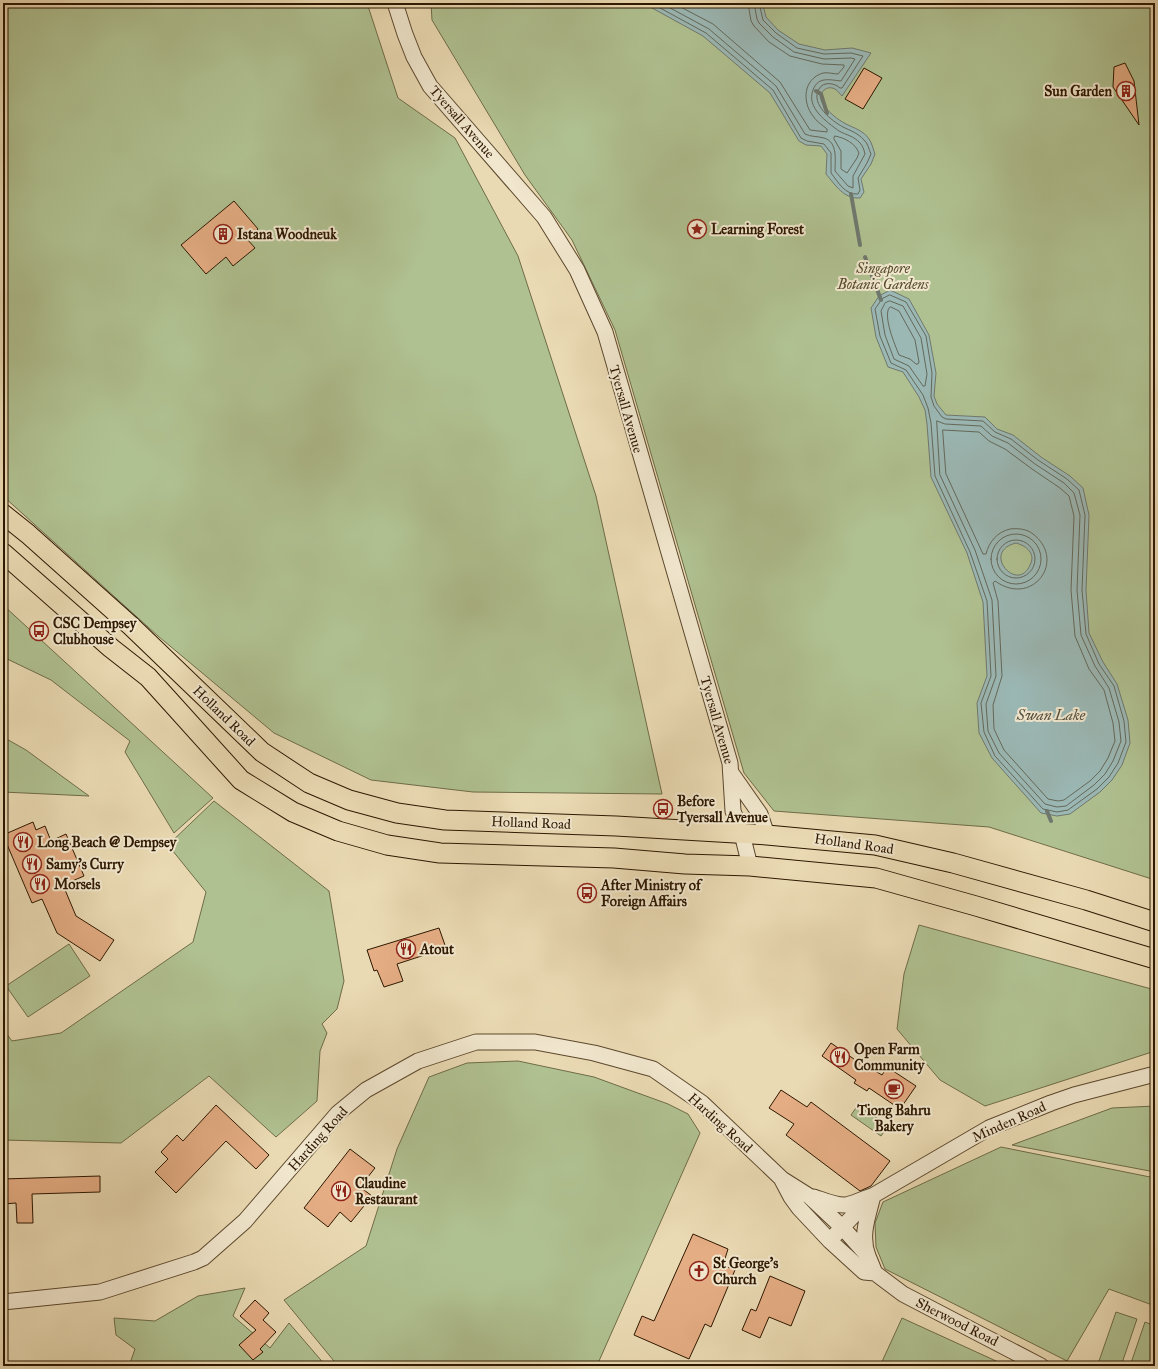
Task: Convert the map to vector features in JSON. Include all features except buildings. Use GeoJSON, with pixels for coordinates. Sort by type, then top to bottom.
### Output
{"type":"FeatureCollection","features":[{"type":"Feature","properties":{"kind":"main road","name":"Holland Road"},"geometry":{"type":"LineString","coordinates":[[3,514],[28,534],[131,626],[262,752],[309,783],[349,800],[397,813],[444,820],[616,826],[767,835],[876,844],[953,863],[1086,900],[1155,922]]}},
{"type":"Feature","properties":{"kind":"main road","name":"Holland Road"},"geometry":{"type":"LineString","coordinates":[[3,553],[111,648],[148,677],[241,780],[293,812],[338,831],[387,845],[440,853],[614,858],[691,864],[750,866],[876,878],[1155,959]]}},
{"type":"Feature","properties":{"kind":"street","name":"Tyersall Avenue"},"geometry":{"type":"LineString","coordinates":[[395,3],[414,57],[430,86],[544,217],[577,270],[602,325],[730,763],[732,774],[733,811],[742,834],[750,866]]}},
{"type":"Feature","properties":{"kind":"street"},"geometry":{"type":"LineString","coordinates":[[732,774],[760,814],[767,835]]}},
{"type":"Feature","properties":{"kind":"street","name":"Harding Road"},"geometry":{"type":"LineString","coordinates":[[3,1302],[100,1292],[203,1258],[245,1221],[338,1114],[366,1090],[418,1061],[476,1042],[535,1042],[594,1053],[653,1069],[702,1103],[782,1179],[809,1196],[842,1227]]}},
{"type":"Feature","properties":{"kind":"street","name":"Minden Road"},"geometry":{"type":"LineString","coordinates":[[809,1196],[845,1205],[874,1195],[989,1128],[1074,1095],[1155,1074]]}},
{"type":"Feature","properties":{"kind":"street","name":"Harding Road"},"geometry":{"type":"LineString","coordinates":[[782,1179],[791,1197],[799,1208],[830,1241]]}},
{"type":"Feature","properties":{"kind":"street"},"geometry":{"type":"LineString","coordinates":[[874,1195],[866,1221],[864,1238],[864,1246],[874,1273]]}},
{"type":"Feature","properties":{"kind":"street","name":"Minden Road"},"geometry":{"type":"LineString","coordinates":[[830,1241],[874,1195]]}},
{"type":"Feature","properties":{"kind":"street"},"geometry":{"type":"LineString","coordinates":[[842,1227],[868,1256]]}},
{"type":"Feature","properties":{"kind":"street","name":"Sherwood Road"},"geometry":{"type":"LineString","coordinates":[[830,1241],[864,1272],[874,1273],[902,1294],[1042,1366]]}},
{"type":"Feature","properties":{"kind":"green space"},"geometry":{"type":"Polygon","coordinates":[[[3,3],[367,3],[398,98],[455,138],[518,256],[596,496],[662,794],[473,792],[371,780],[274,733],[158,636],[3,496],[3,3]]]}},
{"type":"Feature","properties":{"kind":"green space","name":"Singapore Botanic Gardens"},"geometry":{"type":"Polygon","coordinates":[[[431,3],[1155,3],[1155,880],[989,827],[774,811],[744,773],[615,330],[572,240],[525,175],[432,20],[431,3]]]}},
{"type":"Feature","properties":{"kind":"green space"},"geometry":{"type":"Polygon","coordinates":[[[3,605],[213,798],[174,833],[125,752],[130,741],[51,680],[3,657],[3,605]]]}},
{"type":"Feature","properties":{"kind":"green space"},"geometry":{"type":"Polygon","coordinates":[[[3,737],[26,750],[89,796],[3,792],[3,737]]]}},
{"type":"Feature","properties":{"kind":"green space"},"geometry":{"type":"Polygon","coordinates":[[[214,801],[329,891],[344,981],[337,1009],[322,1024],[327,1033],[320,1051],[317,1101],[276,1137],[209,1076],[121,1143],[3,1140],[3,1029],[12,1041],[61,1033],[193,942],[206,892],[168,845],[214,801]]]}},
{"type":"Feature","properties":{"kind":"green space"},"geometry":{"type":"Polygon","coordinates":[[[919,925],[1155,990],[1155,1051],[985,1106],[940,1080],[897,1029],[904,974],[919,925]]]}},
{"type":"Feature","properties":{"kind":"green space"},"geometry":{"type":"Polygon","coordinates":[[[69,944],[90,976],[28,1017],[6,986],[69,944]]]}},
{"type":"Feature","properties":{"kind":"green space"},"geometry":{"type":"Polygon","coordinates":[[[518,1061],[594,1077],[668,1104],[688,1114],[700,1133],[599,1361],[588,1366],[338,1366],[284,1300],[366,1246],[397,1149],[429,1077],[467,1063],[518,1061]]]}},
{"type":"Feature","properties":{"kind":"green space"},"geometry":{"type":"Polygon","coordinates":[[[858,1105],[888,1126],[881,1136],[851,1115],[858,1105]]]}},
{"type":"Feature","properties":{"kind":"green space"},"geometry":{"type":"Polygon","coordinates":[[[1155,1106],[1155,1172],[1012,1145],[1112,1108],[1155,1106]]]}},
{"type":"Feature","properties":{"kind":"green space"},"geometry":{"type":"Polygon","coordinates":[[[1001,1147],[1155,1178],[1155,1306],[1109,1289],[1067,1361],[885,1269],[876,1247],[875,1223],[883,1202],[1001,1147]]]}},
{"type":"Feature","properties":{"kind":"green space"},"geometry":{"type":"Polygon","coordinates":[[[245,1288],[233,1316],[270,1348],[289,1323],[326,1366],[129,1366],[135,1349],[116,1335],[114,1318],[155,1321],[198,1296],[245,1288]]]}},
{"type":"Feature","properties":{"kind":"green space"},"geometry":{"type":"Polygon","coordinates":[[[1116,1312],[1137,1319],[1121,1366],[1105,1366],[1098,1364],[1116,1312]]]}},
{"type":"Feature","properties":{"kind":"green space"},"geometry":{"type":"Polygon","coordinates":[[[902,1318],[1007,1366],[880,1366],[902,1318]]]}},
{"type":"Feature","properties":{"kind":"green space"},"geometry":{"type":"Polygon","coordinates":[[[1145,1322],[1155,1326],[1154,1366],[1130,1366],[1145,1322]]]}},
{"type":"Feature","properties":{"kind":"water"},"geometry":{"type":"Polygon","coordinates":[[[643,3],[760,3],[763,5],[766,17],[778,30],[799,44],[825,50],[852,48],[871,53],[842,96],[835,89],[828,88],[823,91],[821,97],[821,101],[825,107],[836,118],[859,130],[869,139],[872,144],[875,154],[871,164],[861,179],[864,192],[860,198],[854,198],[845,194],[833,183],[826,174],[827,154],[821,146],[806,145],[799,141],[770,93],[703,36],[643,3]]]}},
{"type":"Feature","properties":{"kind":"water","name":"Swan Lake"},"geometry":{"type":"Polygon","coordinates":[[[890,290],[909,299],[929,335],[936,373],[934,396],[937,404],[946,415],[985,417],[997,429],[1013,435],[1041,457],[1070,476],[1083,488],[1089,515],[1086,590],[1089,633],[1103,662],[1117,684],[1128,720],[1130,743],[1122,765],[1112,780],[1100,792],[1070,814],[1057,816],[1041,813],[992,758],[979,733],[977,703],[987,676],[983,602],[967,553],[931,477],[925,410],[919,397],[903,372],[888,367],[876,337],[871,308],[879,296],[890,290]],[[1016,543],[1006,548],[1001,554],[1001,562],[1011,573],[1018,575],[1024,573],[1032,561],[1032,557],[1027,548],[1016,543]]]}},
{"type":"Feature","properties":{"kind":"waterway"},"geometry":{"type":"LineString","coordinates":[[816,91],[821,94],[827,113]]}},
{"type":"Feature","properties":{"kind":"waterway"},"geometry":{"type":"LineString","coordinates":[[851,194],[860,245]]}},
{"type":"Feature","properties":{"kind":"waterway"},"geometry":{"type":"LineString","coordinates":[[865,257],[881,300]]}},
{"type":"Feature","properties":{"kind":"waterway"},"geometry":{"type":"LineString","coordinates":[[1047,811],[1051,821]]}},
{"type":"Feature","properties":{"kind":"place","name":"Sun Garden"},"geometry":{"type":"Point","coordinates":[1126,91]}},
{"type":"Feature","properties":{"kind":"place","name":"Learning Forest"},"geometry":{"type":"Point","coordinates":[697,229]}},
{"type":"Feature","properties":{"kind":"place","name":"Istana Woodneuk"},"geometry":{"type":"Point","coordinates":[223,234]}},
{"type":"Feature","properties":{"kind":"place","name":"CSC Dempsey Clubhouse"},"geometry":{"type":"Point","coordinates":[39,631]}},
{"type":"Feature","properties":{"kind":"place","name":"Before Tyersall Avenue"},"geometry":{"type":"Point","coordinates":[663,809]}},
{"type":"Feature","properties":{"kind":"place","name":"Long Beach @ Dempsey"},"geometry":{"type":"Point","coordinates":[23,842]}},
{"type":"Feature","properties":{"kind":"place","name":"Samy's Curry"},"geometry":{"type":"Point","coordinates":[32,864]}},
{"type":"Feature","properties":{"kind":"place","name":"Morsels"},"geometry":{"type":"Point","coordinates":[40,884]}},
{"type":"Feature","properties":{"kind":"place","name":"After Ministry of Foreign Affairs"},"geometry":{"type":"Point","coordinates":[587,893]}},
{"type":"Feature","properties":{"kind":"place","name":"Atout"},"geometry":{"type":"Point","coordinates":[406,949]}},
{"type":"Feature","properties":{"kind":"place","name":"Open Farm Community"},"geometry":{"type":"Point","coordinates":[840,1057]}},
{"type":"Feature","properties":{"kind":"place","name":"Tiong Bahru Bakery"},"geometry":{"type":"Point","coordinates":[894,1089]}},
{"type":"Feature","properties":{"kind":"place","name":"Claudine Restaurant"},"geometry":{"type":"Point","coordinates":[341,1191]}},
{"type":"Feature","properties":{"kind":"place","name":"St George's Church"},"geometry":{"type":"Point","coordinates":[699,1271]}}]}
